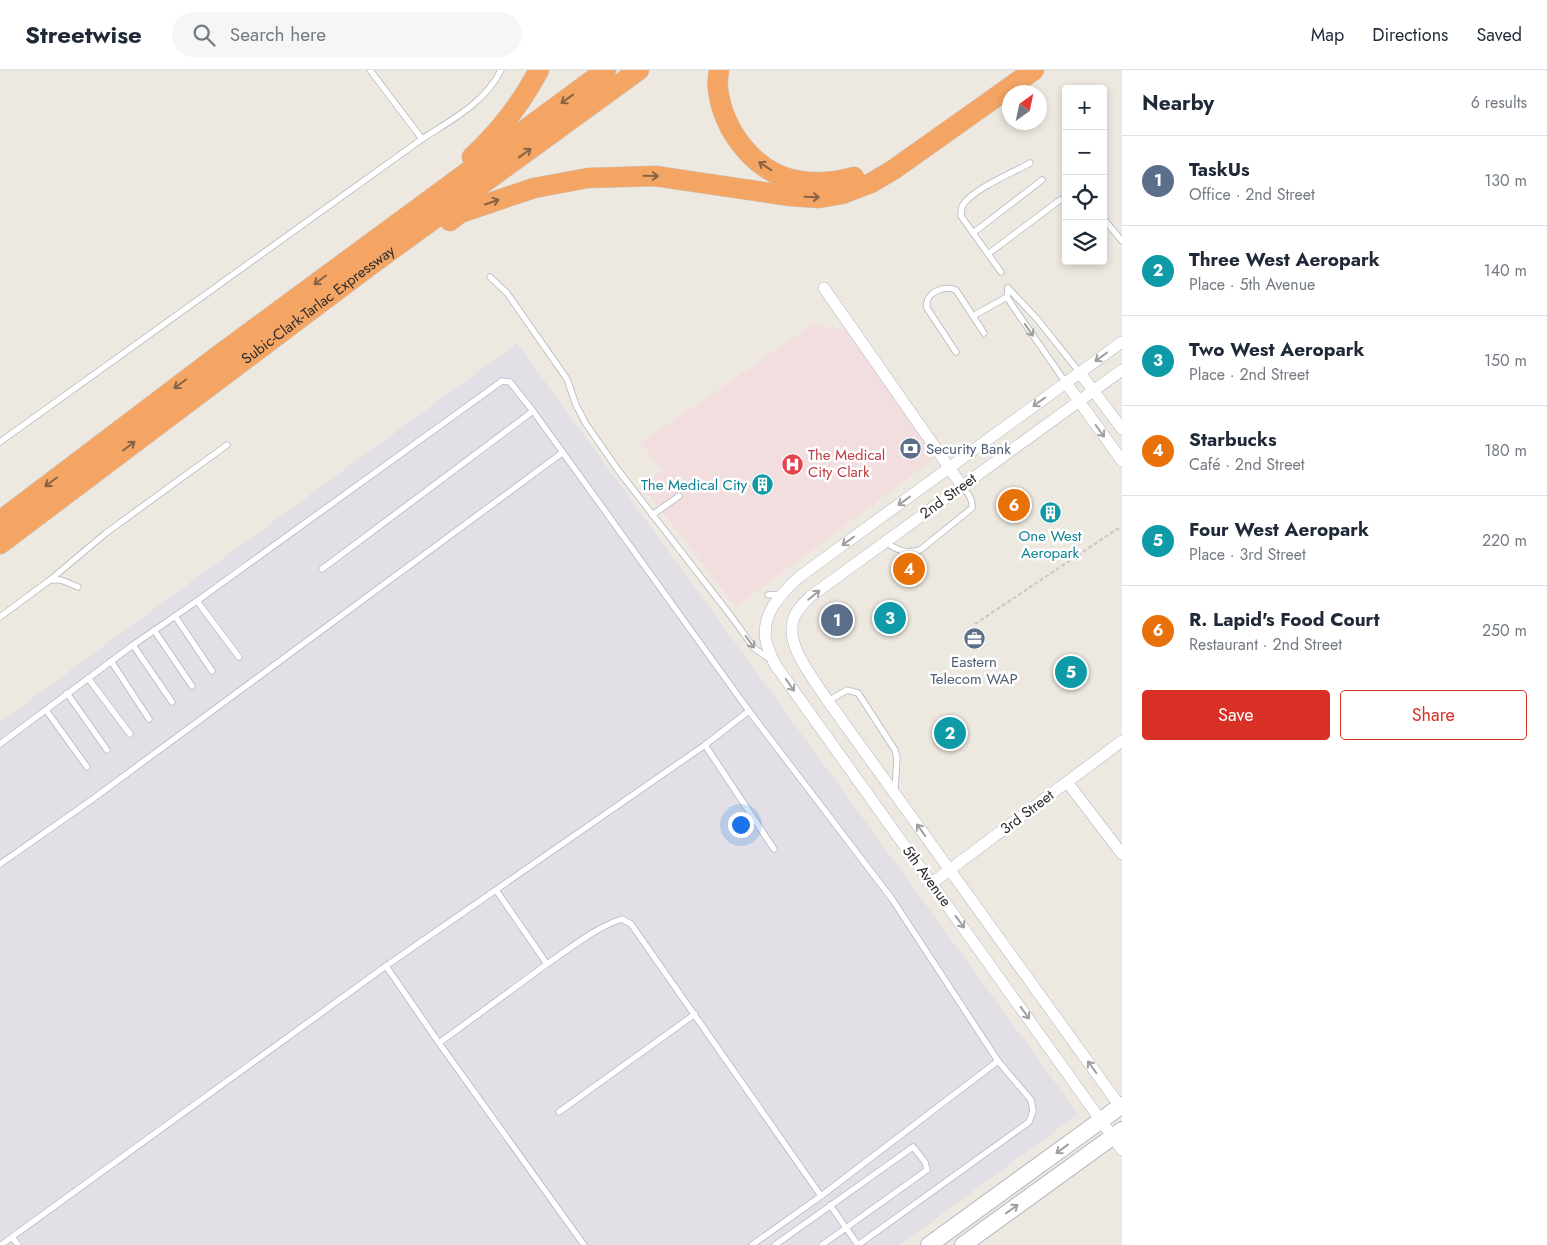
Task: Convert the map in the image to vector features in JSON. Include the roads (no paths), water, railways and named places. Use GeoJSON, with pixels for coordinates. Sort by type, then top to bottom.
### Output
{"type":"FeatureCollection","features":[{"type":"Feature","properties":{"kind":"highway"},"geometry":{"type":"LineString","coordinates":[[366,258],[416,200],[456,170],[482,147],[523,98],[539,70]]}},
{"type":"Feature","properties":{"kind":"highway","name":"Subic-Clark-Tarlac Expressway"},"geometry":{"type":"LineString","coordinates":[[0,544],[606,70]]}},
{"type":"Feature","properties":{"kind":"highway","name":"Subic-Clark-Tarlac Expressway"},"geometry":{"type":"LineString","coordinates":[[0,521],[366,258],[638,70]]}},
{"type":"Feature","properties":{"kind":"highway"},"geometry":{"type":"LineString","coordinates":[[718,70],[717,88],[729,127],[753,158],[784,177],[799,181],[834,182],[863,174],[893,158],[1016,70]]}},
{"type":"Feature","properties":{"kind":"highway"},"geometry":{"type":"LineString","coordinates":[[366,258],[416,246],[460,213],[534,188],[588,178],[655,176],[790,196],[819,198],[842,194],[871,183],[893,170],[1034,70]]}},
{"type":"Feature","properties":{"kind":"main road"},"geometry":{"type":"LineString","coordinates":[[929,1245],[1121,1107]]}},
{"type":"Feature","properties":{"kind":"main road"},"geometry":{"type":"LineString","coordinates":[[963,1245],[1119,1139]]}},
{"type":"Feature","properties":{"kind":"street"},"geometry":{"type":"LineString","coordinates":[[824,288],[962,486]]}},
{"type":"Feature","properties":{"kind":"street","name":"2nd Street"},"geometry":{"type":"LineString","coordinates":[[780,594],[799,577],[1122,342]]}},
{"type":"Feature","properties":{"kind":"street","name":"2nd Street"},"geometry":{"type":"LineString","coordinates":[[792,636],[792,620],[805,602],[1122,370]]}},
{"type":"Feature","properties":{"kind":"street"},"geometry":{"type":"LineString","coordinates":[[1080,373],[1122,429]]}},
{"type":"Feature","properties":{"kind":"street"},"geometry":{"type":"LineString","coordinates":[[1066,383],[1122,461]]}},
{"type":"Feature","properties":{"kind":"street"},"geometry":{"type":"LineString","coordinates":[[872,524],[885,542]]}},
{"type":"Feature","properties":{"kind":"street","name":"5th Avenue"},"geometry":{"type":"LineString","coordinates":[[780,594],[766,618],[766,641],[774,663],[1101,1120],[1119,1139]]}},
{"type":"Feature","properties":{"kind":"street","name":"5th Avenue"},"geometry":{"type":"LineString","coordinates":[[792,636],[797,652],[828,701],[1121,1107]]}},
{"type":"Feature","properties":{"kind":"street","name":"3rd Street"},"geometry":{"type":"LineString","coordinates":[[932,883],[1122,741]]}},
{"type":"Feature","properties":{"kind":"street"},"geometry":{"type":"LineString","coordinates":[[1068,782],[1122,854]]}},
{"type":"Feature","properties":{"kind":"lane"},"geometry":{"type":"LineString","coordinates":[[370,70],[422,139]]}},
{"type":"Feature","properties":{"kind":"lane"},"geometry":{"type":"LineString","coordinates":[[0,442],[422,139],[470,107],[486,94],[501,70]]}},
{"type":"Feature","properties":{"kind":"lane"},"geometry":{"type":"LineString","coordinates":[[1001,272],[961,216],[961,210],[966,202],[979,191],[1030,163]]}},
{"type":"Feature","properties":{"kind":"lane"},"geometry":{"type":"LineString","coordinates":[[973,233],[1042,180]]}},
{"type":"Feature","properties":{"kind":"lane"},"geometry":{"type":"LineString","coordinates":[[988,254],[1060,200]]}},
{"type":"Feature","properties":{"kind":"lane"},"geometry":{"type":"LineString","coordinates":[[1105,220],[1122,241]]}},
{"type":"Feature","properties":{"kind":"lane"},"geometry":{"type":"LineString","coordinates":[[490,277],[507,292],[567,380],[576,405],[586,424],[652,515],[754,648],[774,663]]}},
{"type":"Feature","properties":{"kind":"lane"},"geometry":{"type":"LineString","coordinates":[[956,352],[927,308],[926,302],[928,297],[943,288],[949,287],[956,290],[984,333]]}},
{"type":"Feature","properties":{"kind":"lane"},"geometry":{"type":"LineString","coordinates":[[1066,383],[1007,297],[1008,288],[1038,320],[1080,373]]}},
{"type":"Feature","properties":{"kind":"lane"},"geometry":{"type":"LineString","coordinates":[[973,316],[1007,297]]}},
{"type":"Feature","properties":{"kind":"lane"},"geometry":{"type":"LineString","coordinates":[[1014,308],[1020,300]]}},
{"type":"Feature","properties":{"kind":"lane"},"geometry":{"type":"LineString","coordinates":[[0,744],[133,645],[198,601],[502,381],[510,382],[533,411],[749,711],[892,899],[998,1061],[1031,1100],[1033,1111],[1029,1122],[858,1245],[830,1205]]}},
{"type":"Feature","properties":{"kind":"lane"},"geometry":{"type":"LineString","coordinates":[[322,569],[533,411]]}},
{"type":"Feature","properties":{"kind":"lane"},"geometry":{"type":"LineString","coordinates":[[0,617],[50,580],[106,533],[227,445]]}},
{"type":"Feature","properties":{"kind":"lane"},"geometry":{"type":"LineString","coordinates":[[0,864],[90,801],[562,453]]}},
{"type":"Feature","properties":{"kind":"lane"},"geometry":{"type":"LineString","coordinates":[[885,542],[897,551],[911,552],[920,550],[972,508],[970,496],[962,486]]}},
{"type":"Feature","properties":{"kind":"lane"},"geometry":{"type":"LineString","coordinates":[[652,515],[679,496]]}},
{"type":"Feature","properties":{"kind":"lane"},"geometry":{"type":"LineString","coordinates":[[50,580],[61,580],[78,587]]}},
{"type":"Feature","properties":{"kind":"lane"},"geometry":{"type":"LineString","coordinates":[[768,595],[780,594]]}},
{"type":"Feature","properties":{"kind":"lane"},"geometry":{"type":"LineString","coordinates":[[198,601],[239,657]]}},
{"type":"Feature","properties":{"kind":"lane"},"geometry":{"type":"LineString","coordinates":[[175,616],[212,671]]}},
{"type":"Feature","properties":{"kind":"lane"},"geometry":{"type":"LineString","coordinates":[[154,630],[192,686]]}},
{"type":"Feature","properties":{"kind":"lane"},"geometry":{"type":"LineString","coordinates":[[133,645],[172,702]]}},
{"type":"Feature","properties":{"kind":"lane"},"geometry":{"type":"LineString","coordinates":[[111,661],[149,719]]}},
{"type":"Feature","properties":{"kind":"lane"},"geometry":{"type":"LineString","coordinates":[[88,678],[130,734]]}},
{"type":"Feature","properties":{"kind":"lane"},"geometry":{"type":"LineString","coordinates":[[828,701],[847,690],[858,693],[895,750],[897,758],[895,794]]}},
{"type":"Feature","properties":{"kind":"lane"},"geometry":{"type":"LineString","coordinates":[[67,694],[107,750]]}},
{"type":"Feature","properties":{"kind":"lane"},"geometry":{"type":"LineString","coordinates":[[46,710],[87,767]]}},
{"type":"Feature","properties":{"kind":"lane"},"geometry":{"type":"LineString","coordinates":[[2,1245],[386,966],[705,745],[749,711]]}},
{"type":"Feature","properties":{"kind":"lane"},"geometry":{"type":"LineString","coordinates":[[705,745],[774,849]]}},
{"type":"Feature","properties":{"kind":"lane"},"geometry":{"type":"LineString","coordinates":[[496,890],[547,964]]}},
{"type":"Feature","properties":{"kind":"lane"},"geometry":{"type":"LineString","coordinates":[[439,1043],[582,940],[622,919],[631,924],[821,1196]]}},
{"type":"Feature","properties":{"kind":"lane"},"geometry":{"type":"LineString","coordinates":[[386,966],[584,1245]]}},
{"type":"Feature","properties":{"kind":"lane"},"geometry":{"type":"LineString","coordinates":[[559,1112],[695,1014]]}},
{"type":"Feature","properties":{"kind":"lane"},"geometry":{"type":"LineString","coordinates":[[752,1245],[821,1196],[998,1061]]}},
{"type":"Feature","properties":{"kind":"lane"},"geometry":{"type":"LineString","coordinates":[[775,1245],[913,1147],[925,1162],[927,1170],[822,1245]]}},
{"type":"Feature","properties":{"kind":"lane"},"geometry":{"type":"LineString","coordinates":[[12,1237],[18,1245]]}},
{"type":"Feature","properties":{"kind":"place","name":"Security Bank"},"geometry":{"type":"Point","coordinates":[910,449]}},
{"type":"Feature","properties":{"kind":"place","name":"The Medical City Clark"},"geometry":{"type":"Point","coordinates":[792,464]}},
{"type":"Feature","properties":{"kind":"place","name":"The Medical City"},"geometry":{"type":"Point","coordinates":[763,485]}},
{"type":"Feature","properties":{"kind":"place","name":"R. Lapid's Food Court"},"geometry":{"type":"Point","coordinates":[1014,505]}},
{"type":"Feature","properties":{"kind":"place","name":"One West Aeropark"},"geometry":{"type":"Point","coordinates":[1050,513]}},
{"type":"Feature","properties":{"kind":"place","name":"Starbucks"},"geometry":{"type":"Point","coordinates":[909,569]}},
{"type":"Feature","properties":{"kind":"place","name":"Two West Aeropark"},"geometry":{"type":"Point","coordinates":[890,618]}},
{"type":"Feature","properties":{"kind":"place","name":"TaskUs"},"geometry":{"type":"Point","coordinates":[837,620]}},
{"type":"Feature","properties":{"kind":"place","name":"Eastern Telecom WAP"},"geometry":{"type":"Point","coordinates":[974,639]}},
{"type":"Feature","properties":{"kind":"place","name":"Four West Aeropark"},"geometry":{"type":"Point","coordinates":[1071,672]}},
{"type":"Feature","properties":{"kind":"place","name":"Three West Aeropark"},"geometry":{"type":"Point","coordinates":[950,733]}}]}
